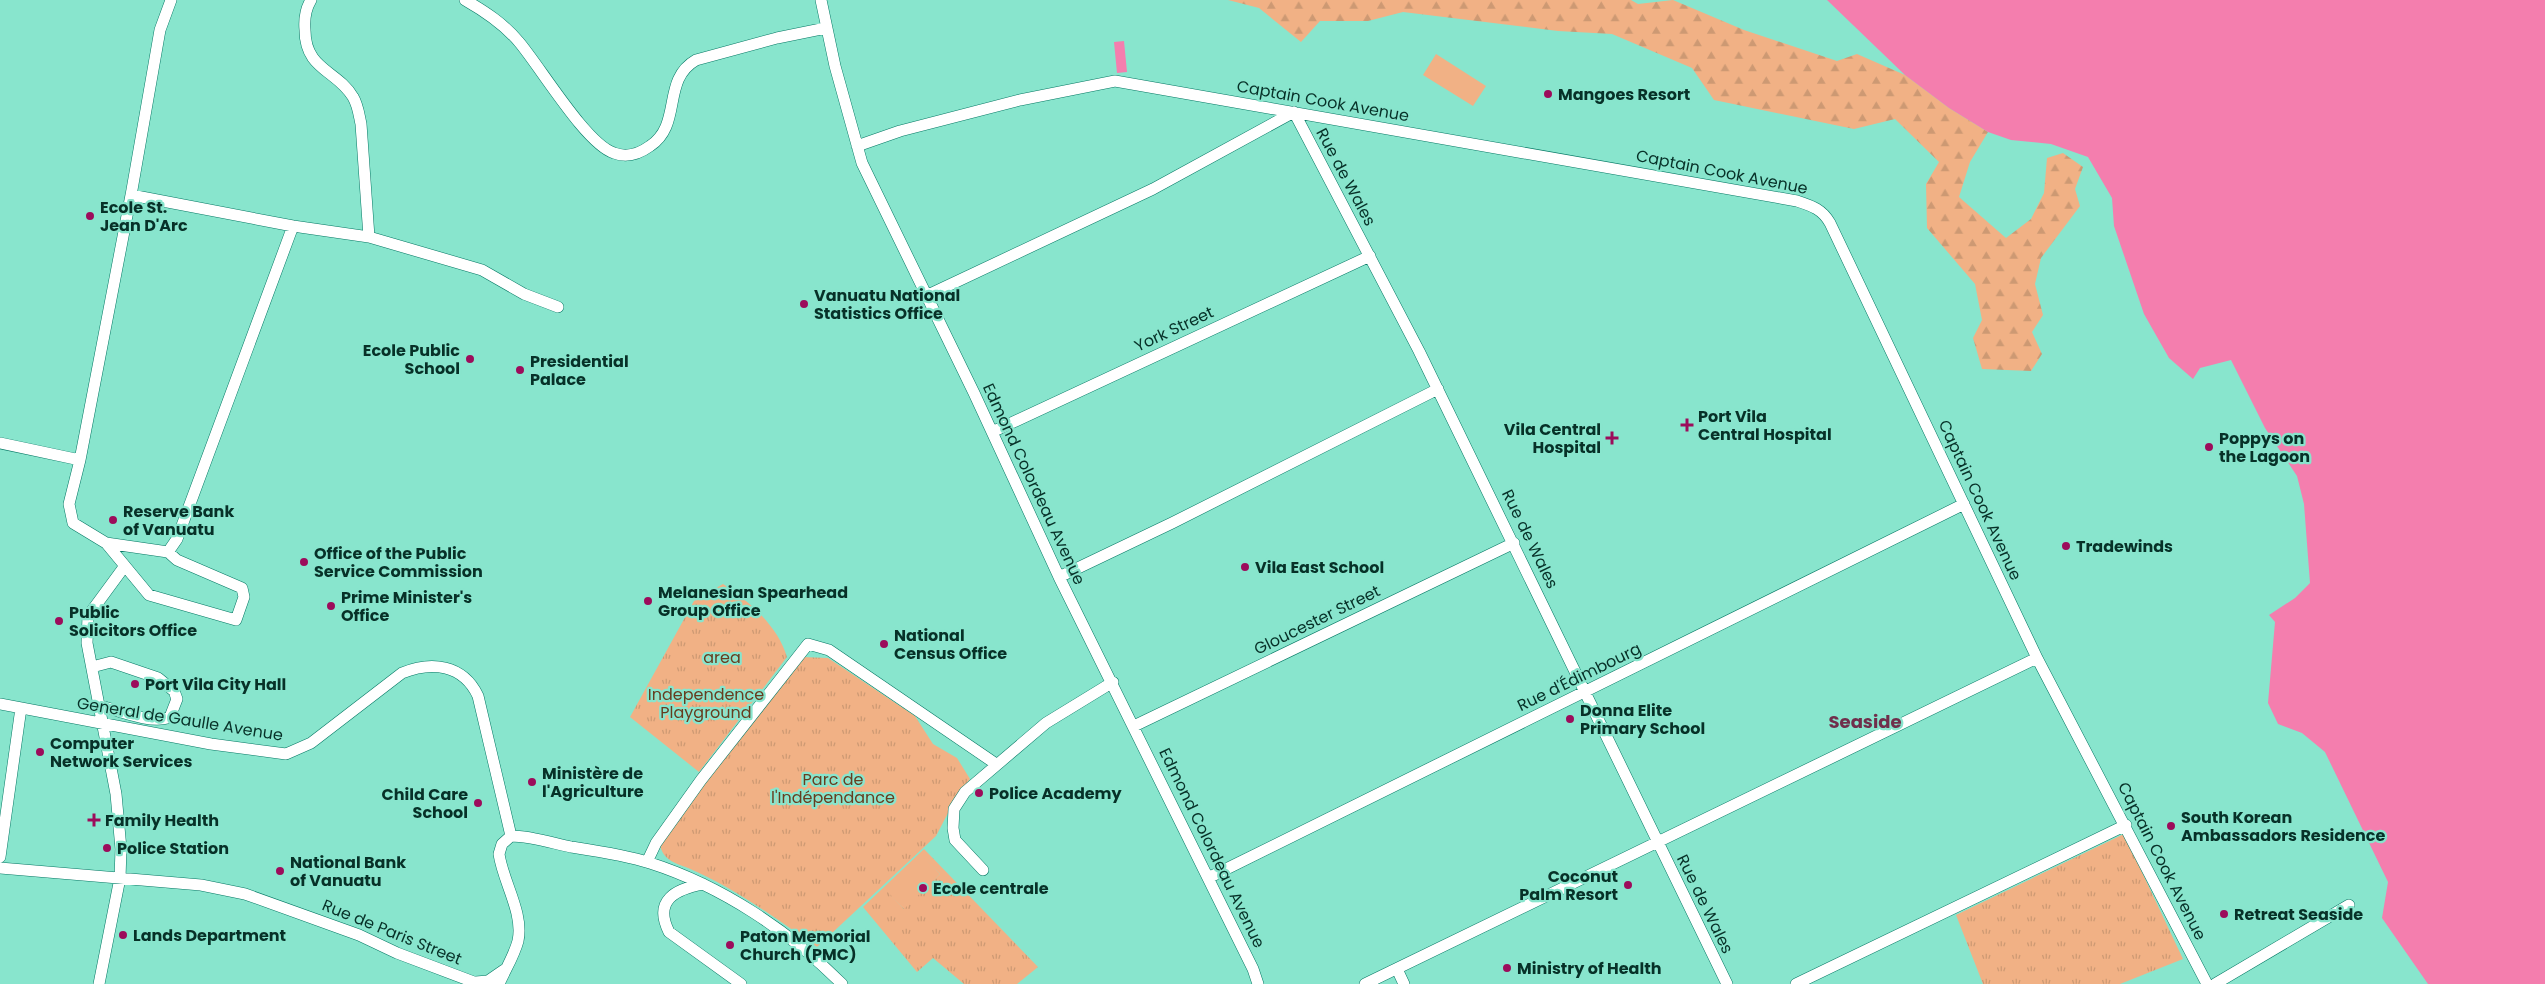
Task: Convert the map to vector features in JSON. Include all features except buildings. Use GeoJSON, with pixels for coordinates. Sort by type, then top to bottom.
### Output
{"type":"FeatureCollection","features":[{"type":"Feature","properties":{"kind":"street"},"geometry":{"type":"LineString","coordinates":[[106,543],[168,552],[177,560],[242,588],[244,597],[236,620],[149,595],[106,543],[73,523],[70,514],[69,504],[80,460],[130,201],[160,30],[171,0]]}},
{"type":"Feature","properties":{"kind":"street"},"geometry":{"type":"LineString","coordinates":[[311,0],[304,19],[308,52],[320,67],[353,96],[357,106],[361,124],[369,237]]}},
{"type":"Feature","properties":{"kind":"street","name":"Edmond Colordeau Avenue"},"geometry":{"type":"LineString","coordinates":[[821,0],[826,28],[862,164],[992,432],[1059,577],[1113,682],[1253,969]]}},
{"type":"Feature","properties":{"kind":"street"},"geometry":{"type":"LineString","coordinates":[[474,2],[518,41],[590,136],[612,153],[629,155],[651,146],[661,135],[672,109],[678,77],[688,65],[696,60],[777,38],[826,28]]}},
{"type":"Feature","properties":{"kind":"street","name":"Captain Cook Avenue"},"geometry":{"type":"LineString","coordinates":[[856,146],[900,131],[1020,100],[1115,81],[1797,201],[1815,207],[1825,214],[1830,223],[2037,658],[2126,825],[2207,984]]}},
{"type":"Feature","properties":{"kind":"street"},"geometry":{"type":"LineString","coordinates":[[926,296],[1153,189],[1294,112]]}},
{"type":"Feature","properties":{"kind":"street","name":"Rue de Wales"},"geometry":{"type":"LineString","coordinates":[[1294,112],[1438,389],[1727,984]]}},
{"type":"Feature","properties":{"kind":"street"},"geometry":{"type":"LineString","coordinates":[[130,201],[131,195],[293,226],[369,237],[482,270],[524,294],[558,307]]}},
{"type":"Feature","properties":{"kind":"street"},"geometry":{"type":"LineString","coordinates":[[168,552],[177,539],[293,226]]}},
{"type":"Feature","properties":{"kind":"street","name":"York Street"},"geometry":{"type":"LineString","coordinates":[[992,432],[1370,256]]}},
{"type":"Feature","properties":{"kind":"street"},"geometry":{"type":"LineString","coordinates":[[1059,577],[1172,523],[1438,389]]}},
{"type":"Feature","properties":{"kind":"street"},"geometry":{"type":"LineString","coordinates":[[0,443],[80,460]]}},
{"type":"Feature","properties":{"kind":"street","name":"Rue d'Édimbourg"},"geometry":{"type":"LineString","coordinates":[[1208,878],[1964,504]]}},
{"type":"Feature","properties":{"kind":"street","name":"Gloucester Street"},"geometry":{"type":"LineString","coordinates":[[1134,726],[1514,543]]}},
{"type":"Feature","properties":{"kind":"street"},"geometry":{"type":"LineString","coordinates":[[99,984],[120,878],[120,850],[116,794],[87,643],[88,616],[124,567]]}},
{"type":"Feature","properties":{"kind":"street"},"geometry":{"type":"LineString","coordinates":[[647,862],[656,843],[696,786],[808,644],[829,650],[996,764]]}},
{"type":"Feature","properties":{"kind":"street"},"geometry":{"type":"LineString","coordinates":[[1364,984],[2037,658]]}},
{"type":"Feature","properties":{"kind":"street"},"geometry":{"type":"LineString","coordinates":[[92,667],[112,662],[148,672],[174,691],[177,698],[170,718],[164,720],[154,720],[98,706]]}},
{"type":"Feature","properties":{"kind":"street","name":"General de Gaulle Avenue"},"geometry":{"type":"LineString","coordinates":[[0,704],[238,748],[286,754],[311,743],[402,674],[424,666],[441,666],[463,677],[478,696],[511,836]]}},
{"type":"Feature","properties":{"kind":"street"},"geometry":{"type":"LineString","coordinates":[[983,870],[955,840],[953,828],[954,808],[966,792],[996,764],[1046,723],[1113,682]]}},
{"type":"Feature","properties":{"kind":"street"},"geometry":{"type":"LineString","coordinates":[[0,857],[21,708]]}},
{"type":"Feature","properties":{"kind":"street"},"geometry":{"type":"LineString","coordinates":[[1796,984],[2126,825]]}},
{"type":"Feature","properties":{"kind":"street"},"geometry":{"type":"LineString","coordinates":[[497,981],[517,944],[519,931],[498,854],[502,844],[511,836],[647,862],[703,884],[759,917],[814,956],[842,984]]}},
{"type":"Feature","properties":{"kind":"street","name":"Rue de Paris Street"},"geometry":{"type":"LineString","coordinates":[[0,868],[201,885],[245,894],[359,935],[397,953],[477,983],[497,981]]}},
{"type":"Feature","properties":{"kind":"street"},"geometry":{"type":"LineString","coordinates":[[703,884],[686,887],[668,898],[664,907],[665,924],[669,932],[740,984]]}},
{"type":"Feature","properties":{"kind":"street"},"geometry":{"type":"LineString","coordinates":[[2215,984],[2348,905]]}},
{"type":"Feature","properties":{"kind":"street"},"geometry":{"type":"LineString","coordinates":[[1253,969],[1258,984]]}},
{"type":"Feature","properties":{"kind":"street"},"geometry":{"type":"LineString","coordinates":[[1253,969],[1265,984]]}},
{"type":"Feature","properties":{"kind":"street"},"geometry":{"type":"LineString","coordinates":[[1397,969],[1404,984]]}},
{"type":"Feature","properties":{"kind":"green space"},"geometry":{"type":"Polygon","coordinates":[[[1228,0],[1631,0],[1638,4],[1673,0],[1744,30],[1837,61],[1857,54],[1905,75],[1949,108],[1988,132],[1970,162],[1959,197],[2006,238],[2031,219],[2044,193],[2047,158],[2063,153],[2083,167],[2075,189],[2080,206],[2041,258],[2035,284],[2043,315],[2032,332],[2042,354],[2031,371],[1982,369],[1973,338],[1982,320],[1975,284],[1927,228],[1926,184],[1939,162],[1895,119],[1854,129],[1714,100],[1692,68],[1612,34],[1558,31],[1403,12],[1368,21],[1320,21],[1301,42],[1259,8],[1228,0]]]}},
{"type":"Feature","properties":{"kind":"green space"},"geometry":{"type":"Polygon","coordinates":[[[1436,54],[1486,86],[1473,106],[1423,75],[1436,54]]]}},
{"type":"Feature","properties":{"kind":"green space","name":"area"},"geometry":{"type":"Polygon","coordinates":[[[723,584],[743,598],[770,625],[783,646],[787,657],[699,772],[630,717],[694,601],[723,584]]]}},
{"type":"Feature","properties":{"kind":"green space","name":"Parc de l'Indépendance"},"geometry":{"type":"Polygon","coordinates":[[[802,657],[828,658],[915,716],[933,744],[957,758],[970,779],[958,794],[936,836],[817,947],[738,894],[670,860],[664,854],[660,845],[684,809],[802,657]]]}},
{"type":"Feature","properties":{"kind":"green space"},"geometry":{"type":"Polygon","coordinates":[[[2124,834],[2183,959],[2120,984],[1983,984],[1956,915],[2124,834]]]}},
{"type":"Feature","properties":{"kind":"green space"},"geometry":{"type":"Polygon","coordinates":[[[924,849],[1038,967],[1017,984],[964,984],[933,958],[917,972],[863,907],[924,849]],[[921,855],[886,890],[904,909],[940,874],[921,855]]]}},
{"type":"Feature","properties":{"kind":"green space"},"geometry":{"type":"Polygon","coordinates":[[[921,854],[940,874],[905,910],[885,890],[921,854]]]}},
{"type":"Feature","properties":{"kind":"shaded area"},"geometry":{"type":"Polygon","coordinates":[[[1827,0],[2545,0],[2545,984],[2428,984],[2382,918],[2388,882],[2325,752],[2302,733],[2278,724],[2268,703],[2275,622],[2269,615],[2295,598],[2310,583],[2304,504],[2297,476],[2265,428],[2231,360],[2200,368],[2193,379],[2169,358],[2144,314],[2114,226],[2112,198],[2088,157],[2051,144],[2011,140],[1988,132],[1949,108],[1905,75],[1827,0]]]}},
{"type":"Feature","properties":{"kind":"shaded area"},"geometry":{"type":"Polygon","coordinates":[[[1124,41],[1127,72],[1117,73],[1114,42],[1124,41]]]}},
{"type":"Feature","properties":{"kind":"place","name":"Mangoes Resort"},"geometry":{"type":"Point","coordinates":[1548,94]}},
{"type":"Feature","properties":{"kind":"place","name":"Ecole St. Jean D'Arc"},"geometry":{"type":"Point","coordinates":[90,216]}},
{"type":"Feature","properties":{"kind":"place","name":"Vanuatu National Statistics Office"},"geometry":{"type":"Point","coordinates":[804,304]}},
{"type":"Feature","properties":{"kind":"place","name":"Ecole Public School"},"geometry":{"type":"Point","coordinates":[470,359]}},
{"type":"Feature","properties":{"kind":"place","name":"Presidential Palace"},"geometry":{"type":"Point","coordinates":[520,370]}},
{"type":"Feature","properties":{"kind":"place","name":"Port Vila Central Hospital"},"geometry":{"type":"Point","coordinates":[1687,425]}},
{"type":"Feature","properties":{"kind":"place","name":"Vila Central Hospital"},"geometry":{"type":"Point","coordinates":[1612,438]}},
{"type":"Feature","properties":{"kind":"place","name":"Poppys on the Lagoon"},"geometry":{"type":"Point","coordinates":[2209,447]}},
{"type":"Feature","properties":{"kind":"place","name":"Reserve Bank of Vanuatu"},"geometry":{"type":"Point","coordinates":[113,520]}},
{"type":"Feature","properties":{"kind":"place","name":"Tradewinds"},"geometry":{"type":"Point","coordinates":[2066,546]}},
{"type":"Feature","properties":{"kind":"place","name":"Office of the Public Service Commission"},"geometry":{"type":"Point","coordinates":[304,562]}},
{"type":"Feature","properties":{"kind":"place","name":"Vila East School"},"geometry":{"type":"Point","coordinates":[1245,567]}},
{"type":"Feature","properties":{"kind":"place","name":"Melanesian Spearhead Group Office"},"geometry":{"type":"Point","coordinates":[648,601]}},
{"type":"Feature","properties":{"kind":"place","name":"Prime Minister's Office"},"geometry":{"type":"Point","coordinates":[331,606]}},
{"type":"Feature","properties":{"kind":"place","name":"Public Solicitors Office"},"geometry":{"type":"Point","coordinates":[59,621]}},
{"type":"Feature","properties":{"kind":"place","name":"National Census Office"},"geometry":{"type":"Point","coordinates":[884,644]}},
{"type":"Feature","properties":{"kind":"place","name":"Port Vila City Hall"},"geometry":{"type":"Point","coordinates":[135,684]}},
{"type":"Feature","properties":{"kind":"place","name":"Donna Elite Primary School"},"geometry":{"type":"Point","coordinates":[1570,719]}},
{"type":"Feature","properties":{"kind":"place","name":"Computer Network Services"},"geometry":{"type":"Point","coordinates":[40,752]}},
{"type":"Feature","properties":{"kind":"place","name":"Ministère de l'Agriculture"},"geometry":{"type":"Point","coordinates":[532,782]}},
{"type":"Feature","properties":{"kind":"place","name":"Police Academy"},"geometry":{"type":"Point","coordinates":[979,793]}},
{"type":"Feature","properties":{"kind":"place","name":"Child Care School"},"geometry":{"type":"Point","coordinates":[478,803]}},
{"type":"Feature","properties":{"kind":"place","name":"Family Health"},"geometry":{"type":"Point","coordinates":[94,820]}},
{"type":"Feature","properties":{"kind":"place","name":"South Korean Ambassadors Residence"},"geometry":{"type":"Point","coordinates":[2171,826]}},
{"type":"Feature","properties":{"kind":"place","name":"Police Station"},"geometry":{"type":"Point","coordinates":[107,848]}},
{"type":"Feature","properties":{"kind":"place","name":"National Bank of Vanuatu"},"geometry":{"type":"Point","coordinates":[280,871]}},
{"type":"Feature","properties":{"kind":"place","name":"Coconut Palm Resort"},"geometry":{"type":"Point","coordinates":[1628,885]}},
{"type":"Feature","properties":{"kind":"place","name":"Ecole centrale"},"geometry":{"type":"Point","coordinates":[923,888]}},
{"type":"Feature","properties":{"kind":"place","name":"Retreat Seaside"},"geometry":{"type":"Point","coordinates":[2224,914]}},
{"type":"Feature","properties":{"kind":"place","name":"Lands Department"},"geometry":{"type":"Point","coordinates":[123,935]}},
{"type":"Feature","properties":{"kind":"place","name":"Paton Memorial Church (PMC)"},"geometry":{"type":"Point","coordinates":[730,945]}},
{"type":"Feature","properties":{"kind":"place","name":"Ministry of Health"},"geometry":{"type":"Point","coordinates":[1507,968]}},
{"type":"Feature","properties":{"kind":"district","name":"Seaside"},"geometry":{"type":"Point","coordinates":[1865,721]}},
{"type":"Feature","properties":{"kind":"park label","name":"Independence Playground"},"geometry":{"type":"Point","coordinates":[706,703]}}]}
